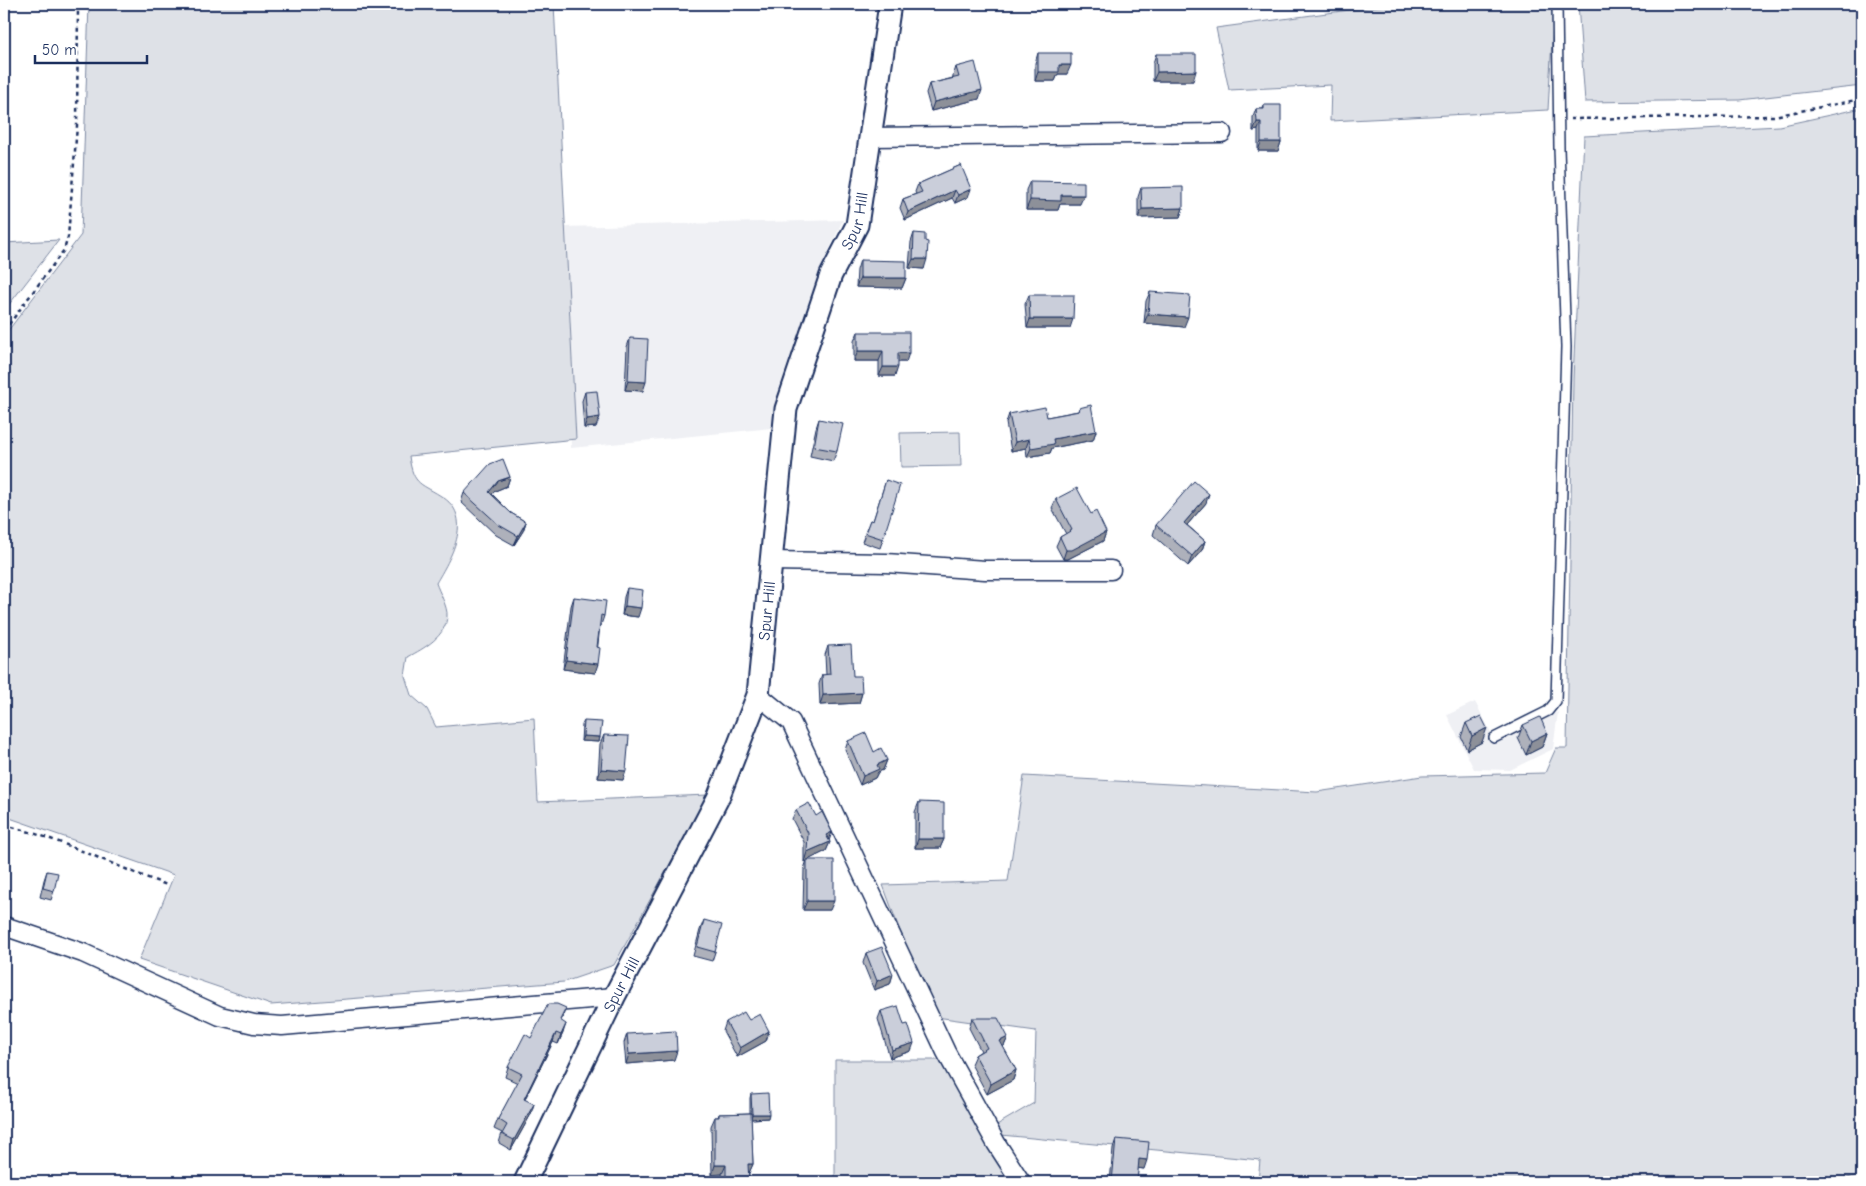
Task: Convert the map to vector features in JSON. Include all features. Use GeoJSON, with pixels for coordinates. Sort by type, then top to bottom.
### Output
{"type":"FeatureCollection","features":[{"type":"Feature","properties":{"kind":"street","name":"Spur Hill"},"geometry":{"type":"LineString","coordinates":[[525,1182],[614,997],[718,798],[758,694],[780,458],[789,397],[831,275],[857,225],[890,4]]}},
{"type":"Feature","properties":{"kind":"street"},"geometry":{"type":"LineString","coordinates":[[870,136],[1222,133]]}},
{"type":"Feature","properties":{"kind":"street"},"geometry":{"type":"LineString","coordinates":[[771,561],[886,563],[985,570],[1111,570]]}},
{"type":"Feature","properties":{"kind":"street"},"geometry":{"type":"LineString","coordinates":[[758,694],[791,722],[946,1052],[996,1143],[1021,1182]]}},
{"type":"Feature","properties":{"kind":"street"},"geometry":{"type":"LineString","coordinates":[[4,926],[83,953],[220,1016],[254,1024],[282,1026],[614,997]]}},
{"type":"Feature","properties":{"kind":"lane"},"geometry":{"type":"LineString","coordinates":[[1494,738],[1548,711],[1556,701],[1566,347],[1558,119],[1557,4]]}},
{"type":"Feature","properties":{"kind":"path"},"geometry":{"type":"LineString","coordinates":[[4,331],[64,250],[68,237],[77,126],[78,4]]}},
{"type":"Feature","properties":{"kind":"path"},"geometry":{"type":"LineString","coordinates":[[1558,119],[1774,116],[1862,99]]}},
{"type":"Feature","properties":{"kind":"path"},"geometry":{"type":"LineString","coordinates":[[4,825],[64,843],[125,870],[167,885]]}},
{"type":"Feature","properties":{"kind":"shaded area"},"geometry":{"type":"Polygon","coordinates":[[[89,4],[554,4],[576,439],[409,456],[416,479],[444,498],[453,507],[457,517],[458,528],[453,551],[436,583],[446,608],[446,623],[443,630],[433,641],[408,657],[405,676],[411,695],[427,709],[436,727],[534,718],[538,802],[708,795],[614,965],[564,982],[271,1005],[139,960],[174,875],[4,816],[4,336],[81,235],[89,4]]]}},
{"type":"Feature","properties":{"kind":"shaded area"},"geometry":{"type":"Polygon","coordinates":[[[1394,4],[1554,4],[1548,110],[1330,121],[1331,85],[1229,90],[1216,28],[1394,4]]]}},
{"type":"Feature","properties":{"kind":"shaded area"},"geometry":{"type":"Polygon","coordinates":[[[1578,4],[1862,4],[1862,86],[1739,100],[1585,102],[1578,4]]]}},
{"type":"Feature","properties":{"kind":"shaded area"},"geometry":{"type":"Polygon","coordinates":[[[1862,108],[1862,1174],[1833,1182],[1258,1182],[1260,1160],[1001,1135],[995,1126],[1034,1103],[1036,1031],[936,1017],[907,950],[883,885],[1008,881],[1024,776],[1317,792],[1422,776],[1545,773],[1556,748],[1567,748],[1573,379],[1584,136],[1779,126],[1862,108]]]}},
{"type":"Feature","properties":{"kind":"shaded area"},"geometry":{"type":"Polygon","coordinates":[[[843,220],[820,269],[778,392],[772,428],[571,448],[563,227],[843,220]]]}},
{"type":"Feature","properties":{"kind":"shaded area"},"geometry":{"type":"Polygon","coordinates":[[[59,240],[4,311],[4,243],[59,240]]]}},
{"type":"Feature","properties":{"kind":"shaded area"},"geometry":{"type":"Polygon","coordinates":[[[960,432],[961,466],[901,467],[900,433],[960,432]]]}},
{"type":"Feature","properties":{"kind":"shaded area"},"geometry":{"type":"Polygon","coordinates":[[[1475,702],[1496,742],[1558,712],[1553,749],[1510,770],[1474,769],[1447,715],[1475,702]]]}},
{"type":"Feature","properties":{"kind":"shaded area"},"geometry":{"type":"Polygon","coordinates":[[[835,1060],[939,1060],[1011,1182],[835,1182],[835,1060]]]}},
{"type":"Feature","properties":{"kind":"building"},"geometry":{"type":"Polygon","coordinates":[[[1038,53],[1071,53],[1071,65],[1059,65],[1059,72],[1038,72],[1038,53]]]}},
{"type":"Feature","properties":{"kind":"building"},"geometry":{"type":"Polygon","coordinates":[[[1156,54],[1196,54],[1196,71],[1157,72],[1156,54]]]}},
{"type":"Feature","properties":{"kind":"building"},"geometry":{"type":"Polygon","coordinates":[[[975,62],[982,90],[934,102],[929,84],[959,77],[956,67],[975,62]]]}},
{"type":"Feature","properties":{"kind":"building"},"geometry":{"type":"Polygon","coordinates":[[[1264,105],[1281,105],[1281,142],[1261,142],[1261,122],[1257,122],[1256,109],[1264,109],[1264,105]]]}},
{"type":"Feature","properties":{"kind":"building"},"geometry":{"type":"Polygon","coordinates":[[[961,165],[971,189],[958,195],[955,190],[908,212],[903,199],[922,192],[918,184],[961,165]]]}},
{"type":"Feature","properties":{"kind":"building"},"geometry":{"type":"Polygon","coordinates":[[[1030,181],[1084,182],[1084,195],[1061,195],[1061,201],[1030,200],[1030,181]]]}},
{"type":"Feature","properties":{"kind":"building"},"geometry":{"type":"Polygon","coordinates":[[[1183,187],[1183,208],[1142,209],[1141,188],[1183,187]]]}},
{"type":"Feature","properties":{"kind":"building"},"geometry":{"type":"Polygon","coordinates":[[[914,233],[925,234],[925,241],[928,242],[927,259],[913,259],[914,233]]]}},
{"type":"Feature","properties":{"kind":"building"},"geometry":{"type":"Polygon","coordinates":[[[860,260],[906,261],[906,278],[860,278],[860,260]]]}},
{"type":"Feature","properties":{"kind":"building"},"geometry":{"type":"Polygon","coordinates":[[[1150,292],[1190,295],[1188,317],[1148,314],[1150,292]]]}},
{"type":"Feature","properties":{"kind":"building"},"geometry":{"type":"Polygon","coordinates":[[[1029,295],[1074,295],[1073,319],[1030,319],[1029,295]]]}},
{"type":"Feature","properties":{"kind":"building"},"geometry":{"type":"Polygon","coordinates":[[[858,332],[909,332],[909,353],[898,353],[898,367],[883,367],[883,351],[858,351],[858,332]]]}},
{"type":"Feature","properties":{"kind":"building"},"geometry":{"type":"Polygon","coordinates":[[[630,338],[648,339],[646,382],[628,381],[630,338]]]}},
{"type":"Feature","properties":{"kind":"building"},"geometry":{"type":"Polygon","coordinates":[[[597,391],[600,417],[587,419],[585,392],[597,391]]]}},
{"type":"Feature","properties":{"kind":"building"},"geometry":{"type":"Polygon","coordinates":[[[1091,405],[1096,431],[1053,439],[1054,444],[1031,448],[1029,439],[1015,442],[1009,414],[1045,407],[1047,417],[1079,411],[1079,408],[1091,405]]]}},
{"type":"Feature","properties":{"kind":"building"},"geometry":{"type":"Polygon","coordinates":[[[819,419],[843,424],[837,451],[814,447],[819,419]]]}},
{"type":"Feature","properties":{"kind":"building"},"geometry":{"type":"Polygon","coordinates":[[[503,459],[510,477],[498,481],[489,492],[511,513],[526,522],[518,536],[499,525],[464,493],[490,464],[503,459]]]}},
{"type":"Feature","properties":{"kind":"building"},"geometry":{"type":"Polygon","coordinates":[[[886,480],[900,485],[883,539],[865,533],[870,520],[873,521],[886,480]]]}},
{"type":"Feature","properties":{"kind":"building"},"geometry":{"type":"Polygon","coordinates":[[[1194,481],[1209,494],[1184,523],[1205,541],[1192,556],[1156,525],[1194,481]]]}},
{"type":"Feature","properties":{"kind":"building"},"geometry":{"type":"Polygon","coordinates":[[[1077,488],[1091,514],[1096,511],[1106,532],[1072,550],[1066,550],[1060,537],[1072,530],[1056,499],[1077,488]]]}},
{"type":"Feature","properties":{"kind":"building"},"geometry":{"type":"Polygon","coordinates":[[[627,588],[643,590],[641,608],[625,606],[627,588]]]}},
{"type":"Feature","properties":{"kind":"building"},"geometry":{"type":"Polygon","coordinates":[[[574,597],[606,601],[604,616],[601,615],[597,647],[600,648],[598,664],[566,660],[574,597]]]}},
{"type":"Feature","properties":{"kind":"building"},"geometry":{"type":"Polygon","coordinates":[[[851,645],[853,676],[861,676],[862,693],[823,695],[822,675],[830,674],[828,646],[851,645]]]}},
{"type":"Feature","properties":{"kind":"building"},"geometry":{"type":"Polygon","coordinates":[[[1481,716],[1487,728],[1472,736],[1466,723],[1481,716]]]}},
{"type":"Feature","properties":{"kind":"building"},"geometry":{"type":"Polygon","coordinates":[[[1540,717],[1547,733],[1531,741],[1523,725],[1540,717]]]}},
{"type":"Feature","properties":{"kind":"building"},"geometry":{"type":"Polygon","coordinates":[[[584,721],[602,722],[600,737],[583,736],[584,721]]]}},
{"type":"Feature","properties":{"kind":"building"},"geometry":{"type":"Polygon","coordinates":[[[866,733],[874,752],[881,748],[887,760],[877,765],[879,769],[863,776],[848,741],[866,733]]]}},
{"type":"Feature","properties":{"kind":"building"},"geometry":{"type":"Polygon","coordinates":[[[604,735],[629,736],[626,771],[601,769],[604,735]]]}},
{"type":"Feature","properties":{"kind":"building"},"geometry":{"type":"Polygon","coordinates":[[[919,802],[944,803],[944,839],[918,839],[919,802]]]}},
{"type":"Feature","properties":{"kind":"building"},"geometry":{"type":"Polygon","coordinates":[[[809,803],[816,816],[822,812],[832,832],[826,835],[830,842],[807,852],[808,833],[796,810],[809,803]]]}},
{"type":"Feature","properties":{"kind":"building"},"geometry":{"type":"Polygon","coordinates":[[[807,860],[834,860],[834,901],[807,901],[807,860]]]}},
{"type":"Feature","properties":{"kind":"building"},"geometry":{"type":"Polygon","coordinates":[[[47,871],[58,873],[54,891],[43,888],[47,871]]]}},
{"type":"Feature","properties":{"kind":"building"},"geometry":{"type":"Polygon","coordinates":[[[704,920],[722,925],[715,952],[697,947],[704,920]]]}},
{"type":"Feature","properties":{"kind":"building"},"geometry":{"type":"Polygon","coordinates":[[[882,947],[893,974],[877,981],[866,953],[882,947]]]}},
{"type":"Feature","properties":{"kind":"building"},"geometry":{"type":"Polygon","coordinates":[[[548,1004],[557,1004],[566,1008],[560,1020],[566,1024],[561,1035],[556,1033],[524,1099],[534,1104],[514,1140],[502,1134],[507,1125],[498,1119],[522,1074],[508,1067],[525,1034],[531,1038],[548,1004]]]}},
{"type":"Feature","properties":{"kind":"building"},"geometry":{"type":"Polygon","coordinates":[[[898,1006],[904,1025],[908,1024],[914,1043],[892,1050],[881,1011],[898,1006]]]}},
{"type":"Feature","properties":{"kind":"building"},"geometry":{"type":"Polygon","coordinates":[[[744,1012],[749,1020],[760,1014],[769,1031],[740,1048],[726,1022],[744,1012]]]}},
{"type":"Feature","properties":{"kind":"building"},"geometry":{"type":"Polygon","coordinates":[[[972,1018],[998,1018],[1008,1037],[1000,1041],[1016,1070],[991,1084],[975,1055],[987,1048],[972,1018]]]}},
{"type":"Feature","properties":{"kind":"building"},"geometry":{"type":"Polygon","coordinates":[[[676,1031],[677,1051],[629,1054],[627,1034],[676,1031]]]}},
{"type":"Feature","properties":{"kind":"building"},"geometry":{"type":"Polygon","coordinates":[[[768,1093],[769,1114],[752,1114],[751,1094],[768,1093]]]}},
{"type":"Feature","properties":{"kind":"building"},"geometry":{"type":"Polygon","coordinates":[[[751,1113],[753,1164],[748,1164],[749,1182],[726,1182],[726,1165],[715,1165],[715,1117],[719,1117],[719,1114],[751,1113]]]}},
{"type":"Feature","properties":{"kind":"building"},"geometry":{"type":"Polygon","coordinates":[[[1116,1139],[1149,1142],[1147,1160],[1139,1159],[1137,1182],[1112,1182],[1116,1139]]]}}]}
